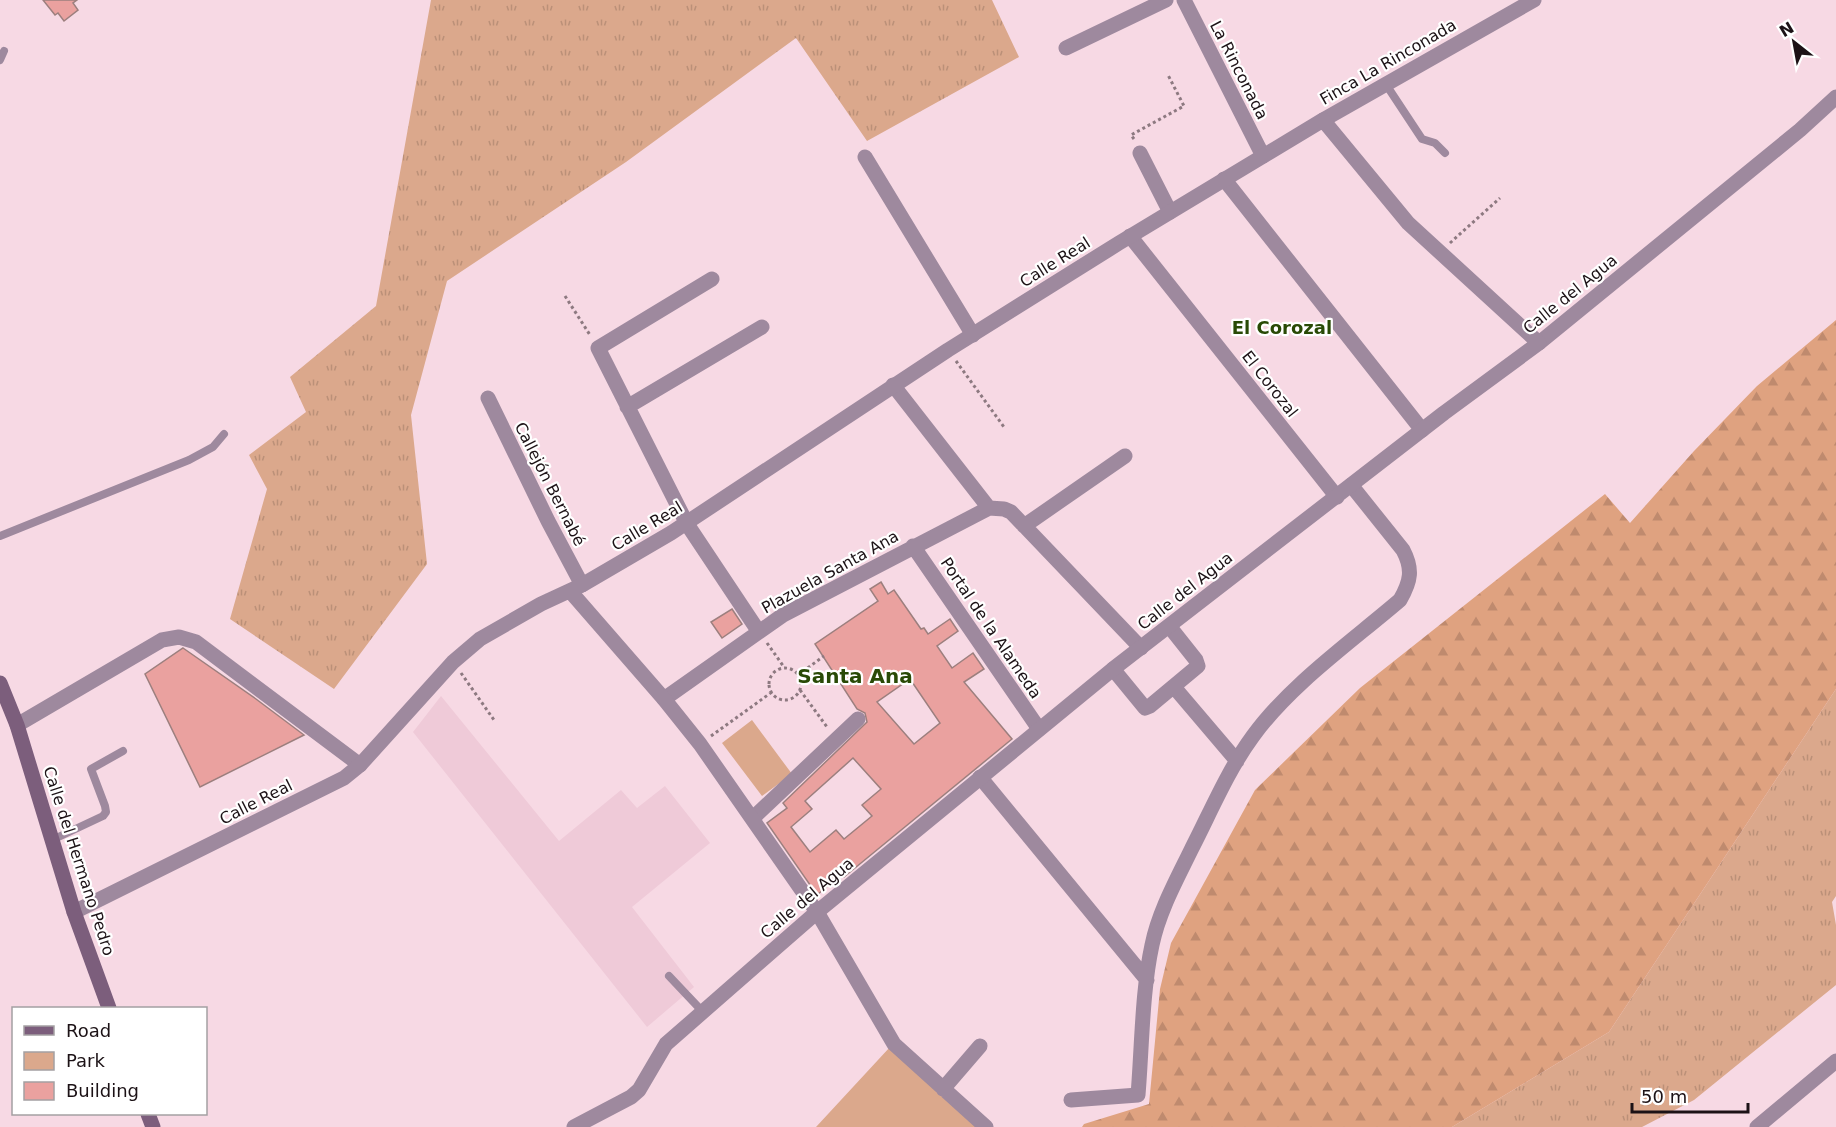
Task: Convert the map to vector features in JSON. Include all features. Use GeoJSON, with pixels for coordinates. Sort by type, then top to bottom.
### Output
{"type":"FeatureCollection","features":[{"type":"Feature","properties":{"kind":"main road","name":"Calle del Hermano Pedro"},"geometry":{"type":"LineString","coordinates":[[0,682],[17,725],[74,912],[109,1007]]}},
{"type":"Feature","properties":{"kind":"street"},"geometry":{"type":"LineString","coordinates":[[1066,48],[1166,0]]}},
{"type":"Feature","properties":{"kind":"street","name":"La Rinconada"},"geometry":{"type":"LineString","coordinates":[[1184,0],[1263,156]]}},
{"type":"Feature","properties":{"kind":"street","name":"Finca La Rinconada"},"geometry":{"type":"LineString","coordinates":[[1323,120],[1534,0]]}},
{"type":"Feature","properties":{"kind":"street","name":"Calle del Agua"},"geometry":{"type":"LineString","coordinates":[[580,1126],[631,1097],[639,1090],[666,1044],[817,912],[980,777],[1113,669],[1422,430],[1539,343],[1836,97]]}},
{"type":"Feature","properties":{"kind":"street"},"geometry":{"type":"LineString","coordinates":[[1263,156],[1323,120],[1393,207],[1439,253],[1539,343]]}},
{"type":"Feature","properties":{"kind":"street"},"geometry":{"type":"LineString","coordinates":[[1140,153],[1170,212]]}},
{"type":"Feature","properties":{"kind":"street","name":"Calle Real"},"geometry":{"type":"LineString","coordinates":[[74,912],[344,778],[360,765],[453,662],[480,639],[541,604],[576,588],[687,524],[973,334],[1263,156]]}},
{"type":"Feature","properties":{"kind":"street"},"geometry":{"type":"LineString","coordinates":[[865,157],[973,334]]}},
{"type":"Feature","properties":{"kind":"street"},"geometry":{"type":"LineString","coordinates":[[1224,179],[1422,430]]}},
{"type":"Feature","properties":{"kind":"street","name":"El Corozal"},"geometry":{"type":"LineString","coordinates":[[1130,236],[1336,497]]}},
{"type":"Feature","properties":{"kind":"street"},"geometry":{"type":"LineString","coordinates":[[712,279],[598,348],[687,524],[759,632]]}},
{"type":"Feature","properties":{"kind":"street"},"geometry":{"type":"LineString","coordinates":[[627,407],[762,327]]}},
{"type":"Feature","properties":{"kind":"street"},"geometry":{"type":"LineString","coordinates":[[893,386],[990,508],[1011,512],[1141,648]]}},
{"type":"Feature","properties":{"kind":"street","name":"Callejón Bernabé"},"geometry":{"type":"LineString","coordinates":[[488,398],[548,521],[576,588]]}},
{"type":"Feature","properties":{"kind":"street"},"geometry":{"type":"LineString","coordinates":[[1024,526],[1125,456]]}},
{"type":"Feature","properties":{"kind":"street"},"geometry":{"type":"LineString","coordinates":[[1071,1100],[1138,1095],[1147,980],[1152,945],[1159,919],[1237,761],[1254,735],[1274,711],[1400,600],[1409,585],[1411,573],[1403,549],[1351,485]]}},
{"type":"Feature","properties":{"kind":"street","name":"Plazuela Santa Ana"},"geometry":{"type":"LineString","coordinates":[[664,699],[783,615],[990,508]]}},
{"type":"Feature","properties":{"kind":"street","name":"Portal de la Alameda"},"geometry":{"type":"LineString","coordinates":[[913,546],[1039,729]]}},
{"type":"Feature","properties":{"kind":"street"},"geometry":{"type":"LineString","coordinates":[[576,588],[700,744],[753,818],[817,912],[894,1044],[986,1127]]}},
{"type":"Feature","properties":{"kind":"street"},"geometry":{"type":"LineString","coordinates":[[1113,669],[1145,708],[1150,706],[1196,669],[1198,663],[1169,626]]}},
{"type":"Feature","properties":{"kind":"street"},"geometry":{"type":"LineString","coordinates":[[17,725],[162,640],[179,637],[196,642],[360,765]]}},
{"type":"Feature","properties":{"kind":"street"},"geometry":{"type":"LineString","coordinates":[[1174,687],[1237,761]]}},
{"type":"Feature","properties":{"kind":"street"},"geometry":{"type":"LineString","coordinates":[[753,818],[858,719]]}},
{"type":"Feature","properties":{"kind":"street"},"geometry":{"type":"LineString","coordinates":[[980,777],[1147,980]]}},
{"type":"Feature","properties":{"kind":"street"},"geometry":{"type":"LineString","coordinates":[[943,1089],[980,1046]]}},
{"type":"Feature","properties":{"kind":"street"},"geometry":{"type":"LineString","coordinates":[[1757,1127],[1836,1061]]}},
{"type":"Feature","properties":{"kind":"lane"},"geometry":{"type":"LineString","coordinates":[[0,60],[4,51]]}},
{"type":"Feature","properties":{"kind":"lane"},"geometry":{"type":"LineString","coordinates":[[1385,83],[1422,140],[1439,146],[1445,153]]}},
{"type":"Feature","properties":{"kind":"lane"},"geometry":{"type":"LineString","coordinates":[[0,536],[189,460],[213,447],[224,434]]}},
{"type":"Feature","properties":{"kind":"lane"},"geometry":{"type":"LineString","coordinates":[[52,840],[103,816],[106,812],[105,806],[91,769],[123,751]]}},
{"type":"Feature","properties":{"kind":"lane"},"geometry":{"type":"LineString","coordinates":[[669,976],[703,1012]]}},
{"type":"Feature","properties":{"kind":"path"},"geometry":{"type":"LineString","coordinates":[[1140,153],[1131,135],[1184,106],[1168,75]]}},
{"type":"Feature","properties":{"kind":"path"},"geometry":{"type":"LineString","coordinates":[[1439,253],[1500,198]]}},
{"type":"Feature","properties":{"kind":"path"},"geometry":{"type":"LineString","coordinates":[[565,296],[598,348]]}},
{"type":"Feature","properties":{"kind":"path"},"geometry":{"type":"LineString","coordinates":[[948,350],[1004,427]]}},
{"type":"Feature","properties":{"kind":"path"},"geometry":{"type":"LineString","coordinates":[[759,632],[784,668]]}},
{"type":"Feature","properties":{"kind":"path"},"geometry":{"type":"LineString","coordinates":[[798,675],[824,656]]}},
{"type":"Feature","properties":{"kind":"path"},"geometry":{"type":"LineString","coordinates":[[453,662],[494,720]]}},
{"type":"Feature","properties":{"kind":"path"},"geometry":{"type":"LineString","coordinates":[[789,669],[798,675],[801,685],[796,695],[783,699],[772,692],[770,680],[778,670],[789,669]]}},
{"type":"Feature","properties":{"kind":"path"},"geometry":{"type":"LineString","coordinates":[[800,690],[836,739]]}},
{"type":"Feature","properties":{"kind":"path"},"geometry":{"type":"LineString","coordinates":[[700,744],[772,692]]}},
{"type":"Feature","properties":{"kind":"shaded area"},"geometry":{"type":"Polygon","coordinates":[[[441,696],[559,841],[621,790],[637,808],[665,786],[710,843],[632,907],[694,987],[647,1027],[413,732],[441,696]]]}},
{"type":"Feature","properties":{"kind":"green space"},"geometry":{"type":"Polygon","coordinates":[[[431,0],[992,0],[1019,57],[867,141],[796,38],[626,162],[447,281],[411,415],[427,564],[334,689],[230,619],[267,489],[249,455],[306,412],[290,377],[376,306],[431,0]]]}},
{"type":"Feature","properties":{"kind":"green space"},"geometry":{"type":"Polygon","coordinates":[[[1836,320],[1836,689],[1609,1032],[1452,1127],[1082,1127],[1084,1124],[1149,1104],[1160,989],[1171,943],[1255,790],[1360,688],[1605,494],[1630,523],[1694,451],[1757,386],[1836,320]]]}},
{"type":"Feature","properties":{"kind":"green space"},"geometry":{"type":"Polygon","coordinates":[[[1836,689],[1836,896],[1832,902],[1836,925],[1836,985],[1694,1100],[1642,1127],[1452,1127],[1609,1032],[1836,689]]]}},
{"type":"Feature","properties":{"kind":"green space"},"geometry":{"type":"Polygon","coordinates":[[[752,720],[792,774],[762,796],[722,743],[752,720]]]}},
{"type":"Feature","properties":{"kind":"green space"},"geometry":{"type":"Polygon","coordinates":[[[890,1047],[976,1127],[816,1127],[890,1047]]]}},
{"type":"Feature","properties":{"kind":"building"},"geometry":{"type":"Polygon","coordinates":[[[43,0],[77,0],[73,3],[78,10],[64,21],[58,13],[55,15],[43,0]]]}},
{"type":"Feature","properties":{"kind":"building"},"geometry":{"type":"Polygon","coordinates":[[[881,582],[888,594],[894,590],[921,629],[924,628],[928,634],[950,619],[958,631],[937,646],[952,668],[973,653],[984,669],[964,682],[1012,739],[844,877],[842,874],[817,895],[767,823],[787,808],[783,803],[867,722],[865,713],[857,709],[815,644],[878,601],[870,589],[881,582]],[[910,679],[877,702],[914,744],[940,723],[910,679]],[[853,758],[805,801],[812,809],[791,827],[810,852],[836,830],[844,839],[872,816],[862,805],[881,789],[853,758]]]}},
{"type":"Feature","properties":{"kind":"building"},"geometry":{"type":"Polygon","coordinates":[[[732,609],[742,624],[722,638],[711,622],[732,609]]]}},
{"type":"Feature","properties":{"kind":"building"},"geometry":{"type":"Polygon","coordinates":[[[183,648],[304,735],[200,787],[145,674],[183,648]]]}},
{"type":"Feature","properties":{"kind":"district","name":"El Corozal"},"geometry":{"type":"Point","coordinates":[1282,327]}},
{"type":"Feature","properties":{"kind":"district","name":"Santa Ana"},"geometry":{"type":"Point","coordinates":[855,676]}}]}
